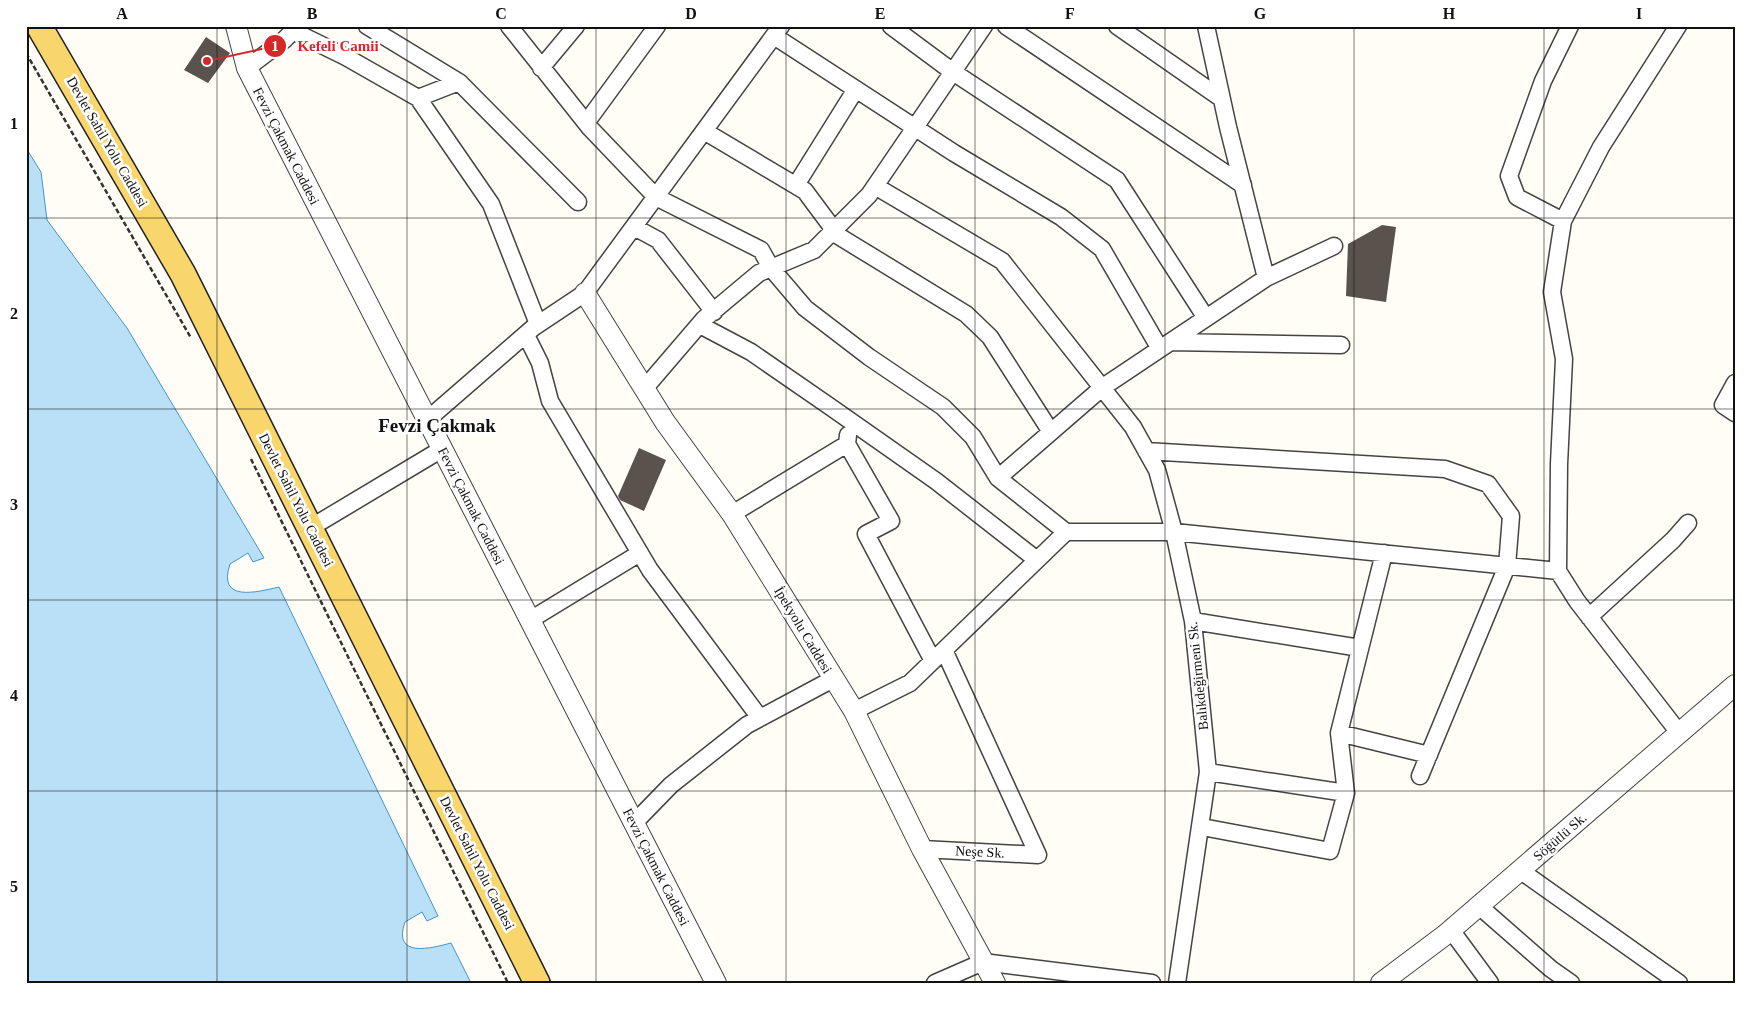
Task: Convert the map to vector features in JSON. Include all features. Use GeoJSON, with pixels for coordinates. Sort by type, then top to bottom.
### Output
{"type":"FeatureCollection","features":[{"type":"Feature","properties":{"kind":"main road","name":"Devlet Sahil Yolu Caddesi"},"geometry":{"type":"LineString","coordinates":[[40,26],[184,274],[537,983]]}},
{"type":"Feature","properties":{"kind":"main road","name":"Devlet Sahil Yolu Caddesi"},"geometry":{"type":"LineString","coordinates":[[26,33],[215,360],[524,983]]}},
{"type":"Feature","properties":{"kind":"street","name":"Fevzi Çakmak Caddesi"},"geometry":{"type":"LineString","coordinates":[[236,26],[246,68],[716,983]]}},
{"type":"Feature","properties":{"kind":"street"},"geometry":{"type":"LineString","coordinates":[[367,26],[459,82],[578,202]]}},
{"type":"Feature","properties":{"kind":"street"},"geometry":{"type":"LineString","coordinates":[[509,26],[586,123],[656,197],[760,250],[772,268],[805,308],[869,356],[943,407],[974,437],[998,478],[1066,532],[1174,532],[1558,571]]}},
{"type":"Feature","properties":{"kind":"street"},"geometry":{"type":"LineString","coordinates":[[541,68],[576,26]]}},
{"type":"Feature","properties":{"kind":"street"},"geometry":{"type":"LineString","coordinates":[[586,123],[658,26]]}},
{"type":"Feature","properties":{"kind":"street"},"geometry":{"type":"LineString","coordinates":[[892,26],[954,72],[1117,180],[1206,318]]}},
{"type":"Feature","properties":{"kind":"street"},"geometry":{"type":"LineString","coordinates":[[644,389],[700,325],[714,312],[760,273],[814,250],[869,195],[984,26]]}},
{"type":"Feature","properties":{"kind":"street"},"geometry":{"type":"LineString","coordinates":[[1006,26],[1243,185]]}},
{"type":"Feature","properties":{"kind":"street"},"geometry":{"type":"LineString","coordinates":[[1118,26],[1222,98]]}},
{"type":"Feature","properties":{"kind":"street"},"geometry":{"type":"LineString","coordinates":[[1206,26],[1266,278]]}},
{"type":"Feature","properties":{"kind":"street"},"geometry":{"type":"LineString","coordinates":[[1563,221],[1517,197],[1509,176],[1543,81],[1570,26]]}},
{"type":"Feature","properties":{"kind":"street"},"geometry":{"type":"LineString","coordinates":[[1678,26],[1601,147],[1563,221],[1552,292],[1564,359],[1559,464],[1558,571],[1589,617],[1680,734]]}},
{"type":"Feature","properties":{"kind":"street"},"geometry":{"type":"LineString","coordinates":[[246,68],[295,29],[418,98],[491,204],[538,324]]}},
{"type":"Feature","properties":{"kind":"street"},"geometry":{"type":"LineString","coordinates":[[427,420],[538,324],[585,293],[777,31],[856,89],[954,153],[1061,217],[1102,249],[1165,346]]}},
{"type":"Feature","properties":{"kind":"street"},"geometry":{"type":"LineString","coordinates":[[418,98],[459,82]]}},
{"type":"Feature","properties":{"kind":"street"},"geometry":{"type":"LineString","coordinates":[[796,185],[856,89]]}},
{"type":"Feature","properties":{"kind":"street"},"geometry":{"type":"LineString","coordinates":[[704,131],[805,191],[833,231],[966,314],[990,336],[1051,432]]}},
{"type":"Feature","properties":{"kind":"street","name":"Balıkdeğirmeni Sk."},"geometry":{"type":"LineString","coordinates":[[875,186],[1002,261],[1133,427],[1157,470],[1174,532],[1193,621],[1208,772],[1202,827],[1177,983]]}},
{"type":"Feature","properties":{"kind":"street"},"geometry":{"type":"LineString","coordinates":[[634,226],[658,240],[714,312]]}},
{"type":"Feature","properties":{"kind":"street"},"geometry":{"type":"LineString","coordinates":[[998,478],[1103,387],[1266,278],[1334,246]]}},
{"type":"Feature","properties":{"kind":"street","name":"İpekyolu Caddesi"},"geometry":{"type":"LineString","coordinates":[[585,293],[665,422],[732,514],[854,711],[922,849],[995,983]]}},
{"type":"Feature","properties":{"kind":"street"},"geometry":{"type":"LineString","coordinates":[[700,325],[751,352],[850,420],[936,481],[1037,560]]}},
{"type":"Feature","properties":{"kind":"street"},"geometry":{"type":"LineString","coordinates":[[526,335],[540,363],[550,401],[650,570],[760,718]]}},
{"type":"Feature","properties":{"kind":"street"},"geometry":{"type":"LineString","coordinates":[[1165,346],[1341,345]]}},
{"type":"Feature","properties":{"kind":"street"},"geometry":{"type":"LineString","coordinates":[[1735,383],[1722,405],[1735,412]]}},
{"type":"Feature","properties":{"kind":"street"},"geometry":{"type":"LineString","coordinates":[[850,420],[846,444],[891,521],[866,534],[939,656]]}},
{"type":"Feature","properties":{"kind":"street"},"geometry":{"type":"LineString","coordinates":[[732,514],[846,444]]}},
{"type":"Feature","properties":{"kind":"street"},"geometry":{"type":"LineString","coordinates":[[310,528],[442,448]]}},
{"type":"Feature","properties":{"kind":"street"},"geometry":{"type":"LineString","coordinates":[[1146,451],[1445,469],[1488,484],[1511,516],[1507,566],[1420,776]]}},
{"type":"Feature","properties":{"kind":"street"},"geometry":{"type":"LineString","coordinates":[[1589,617],[1673,540],[1688,523]]}},
{"type":"Feature","properties":{"kind":"street"},"geometry":{"type":"LineString","coordinates":[[854,711],[910,683],[1066,532]]}},
{"type":"Feature","properties":{"kind":"street"},"geometry":{"type":"LineString","coordinates":[[530,620],[640,552]]}},
{"type":"Feature","properties":{"kind":"street"},"geometry":{"type":"LineString","coordinates":[[1202,827],[1330,851],[1346,793],[1339,733],[1384,553]]}},
{"type":"Feature","properties":{"kind":"street"},"geometry":{"type":"LineString","coordinates":[[1193,621],[1360,648]]}},
{"type":"Feature","properties":{"kind":"street","name":"Neşe Sk."},"geometry":{"type":"LineString","coordinates":[[922,849],[1038,855],[939,656]]}},
{"type":"Feature","properties":{"kind":"street"},"geometry":{"type":"LineString","coordinates":[[634,823],[672,785],[747,725],[833,679]]}},
{"type":"Feature","properties":{"kind":"street","name":"Söğütlü Sk."},"geometry":{"type":"LineString","coordinates":[[1381,983],[1451,930],[1735,685]]}},
{"type":"Feature","properties":{"kind":"street"},"geometry":{"type":"LineString","coordinates":[[1339,733],[1429,755]]}},
{"type":"Feature","properties":{"kind":"street"},"geometry":{"type":"LineString","coordinates":[[1208,772],[1346,793]]}},
{"type":"Feature","properties":{"kind":"street"},"geometry":{"type":"LineString","coordinates":[[1521,871],[1679,983]]}},
{"type":"Feature","properties":{"kind":"street"},"geometry":{"type":"LineString","coordinates":[[1479,906],[1550,969],[1571,983]]}},
{"type":"Feature","properties":{"kind":"street"},"geometry":{"type":"LineString","coordinates":[[1451,930],[1490,983]]}},
{"type":"Feature","properties":{"kind":"street"},"geometry":{"type":"LineString","coordinates":[[935,983],[983,962],[1152,983]]}},
{"type":"Feature","properties":{"kind":"path"},"geometry":{"type":"LineString","coordinates":[[26,53],[195,345]]}},
{"type":"Feature","properties":{"kind":"path"},"geometry":{"type":"LineString","coordinates":[[248,452],[508,983]]}},
{"type":"Feature","properties":{"kind":"water"},"geometry":{"type":"Polygon","coordinates":[[[26,148],[41,172],[47,220],[127,328],[264,558],[253,562],[248,553],[230,564],[227,576],[229,585],[234,590],[241,592],[279,587],[438,916],[427,921],[422,912],[405,922],[402,934],[404,942],[416,948],[434,947],[451,943],[471,983],[26,983],[26,148]]]}},
{"type":"Feature","properties":{"kind":"building"},"geometry":{"type":"Polygon","coordinates":[[[206,37],[230,53],[208,83],[184,70],[206,37]]]}},
{"type":"Feature","properties":{"kind":"building"},"geometry":{"type":"Polygon","coordinates":[[[1382,225],[1396,227],[1386,302],[1346,296],[1348,244],[1382,225]]]}},
{"type":"Feature","properties":{"kind":"building"},"geometry":{"type":"Polygon","coordinates":[[[639,448],[666,460],[644,511],[620,500],[618,496],[639,448]]]}},
{"type":"Feature","properties":{"kind":"place","name":"Kefeli Camii"},"geometry":{"type":"Point","coordinates":[207,61]}},
{"type":"Feature","properties":{"kind":"district","name":"Fevzi Çakmak"},"geometry":{"type":"Point","coordinates":[437,425]}}]}
